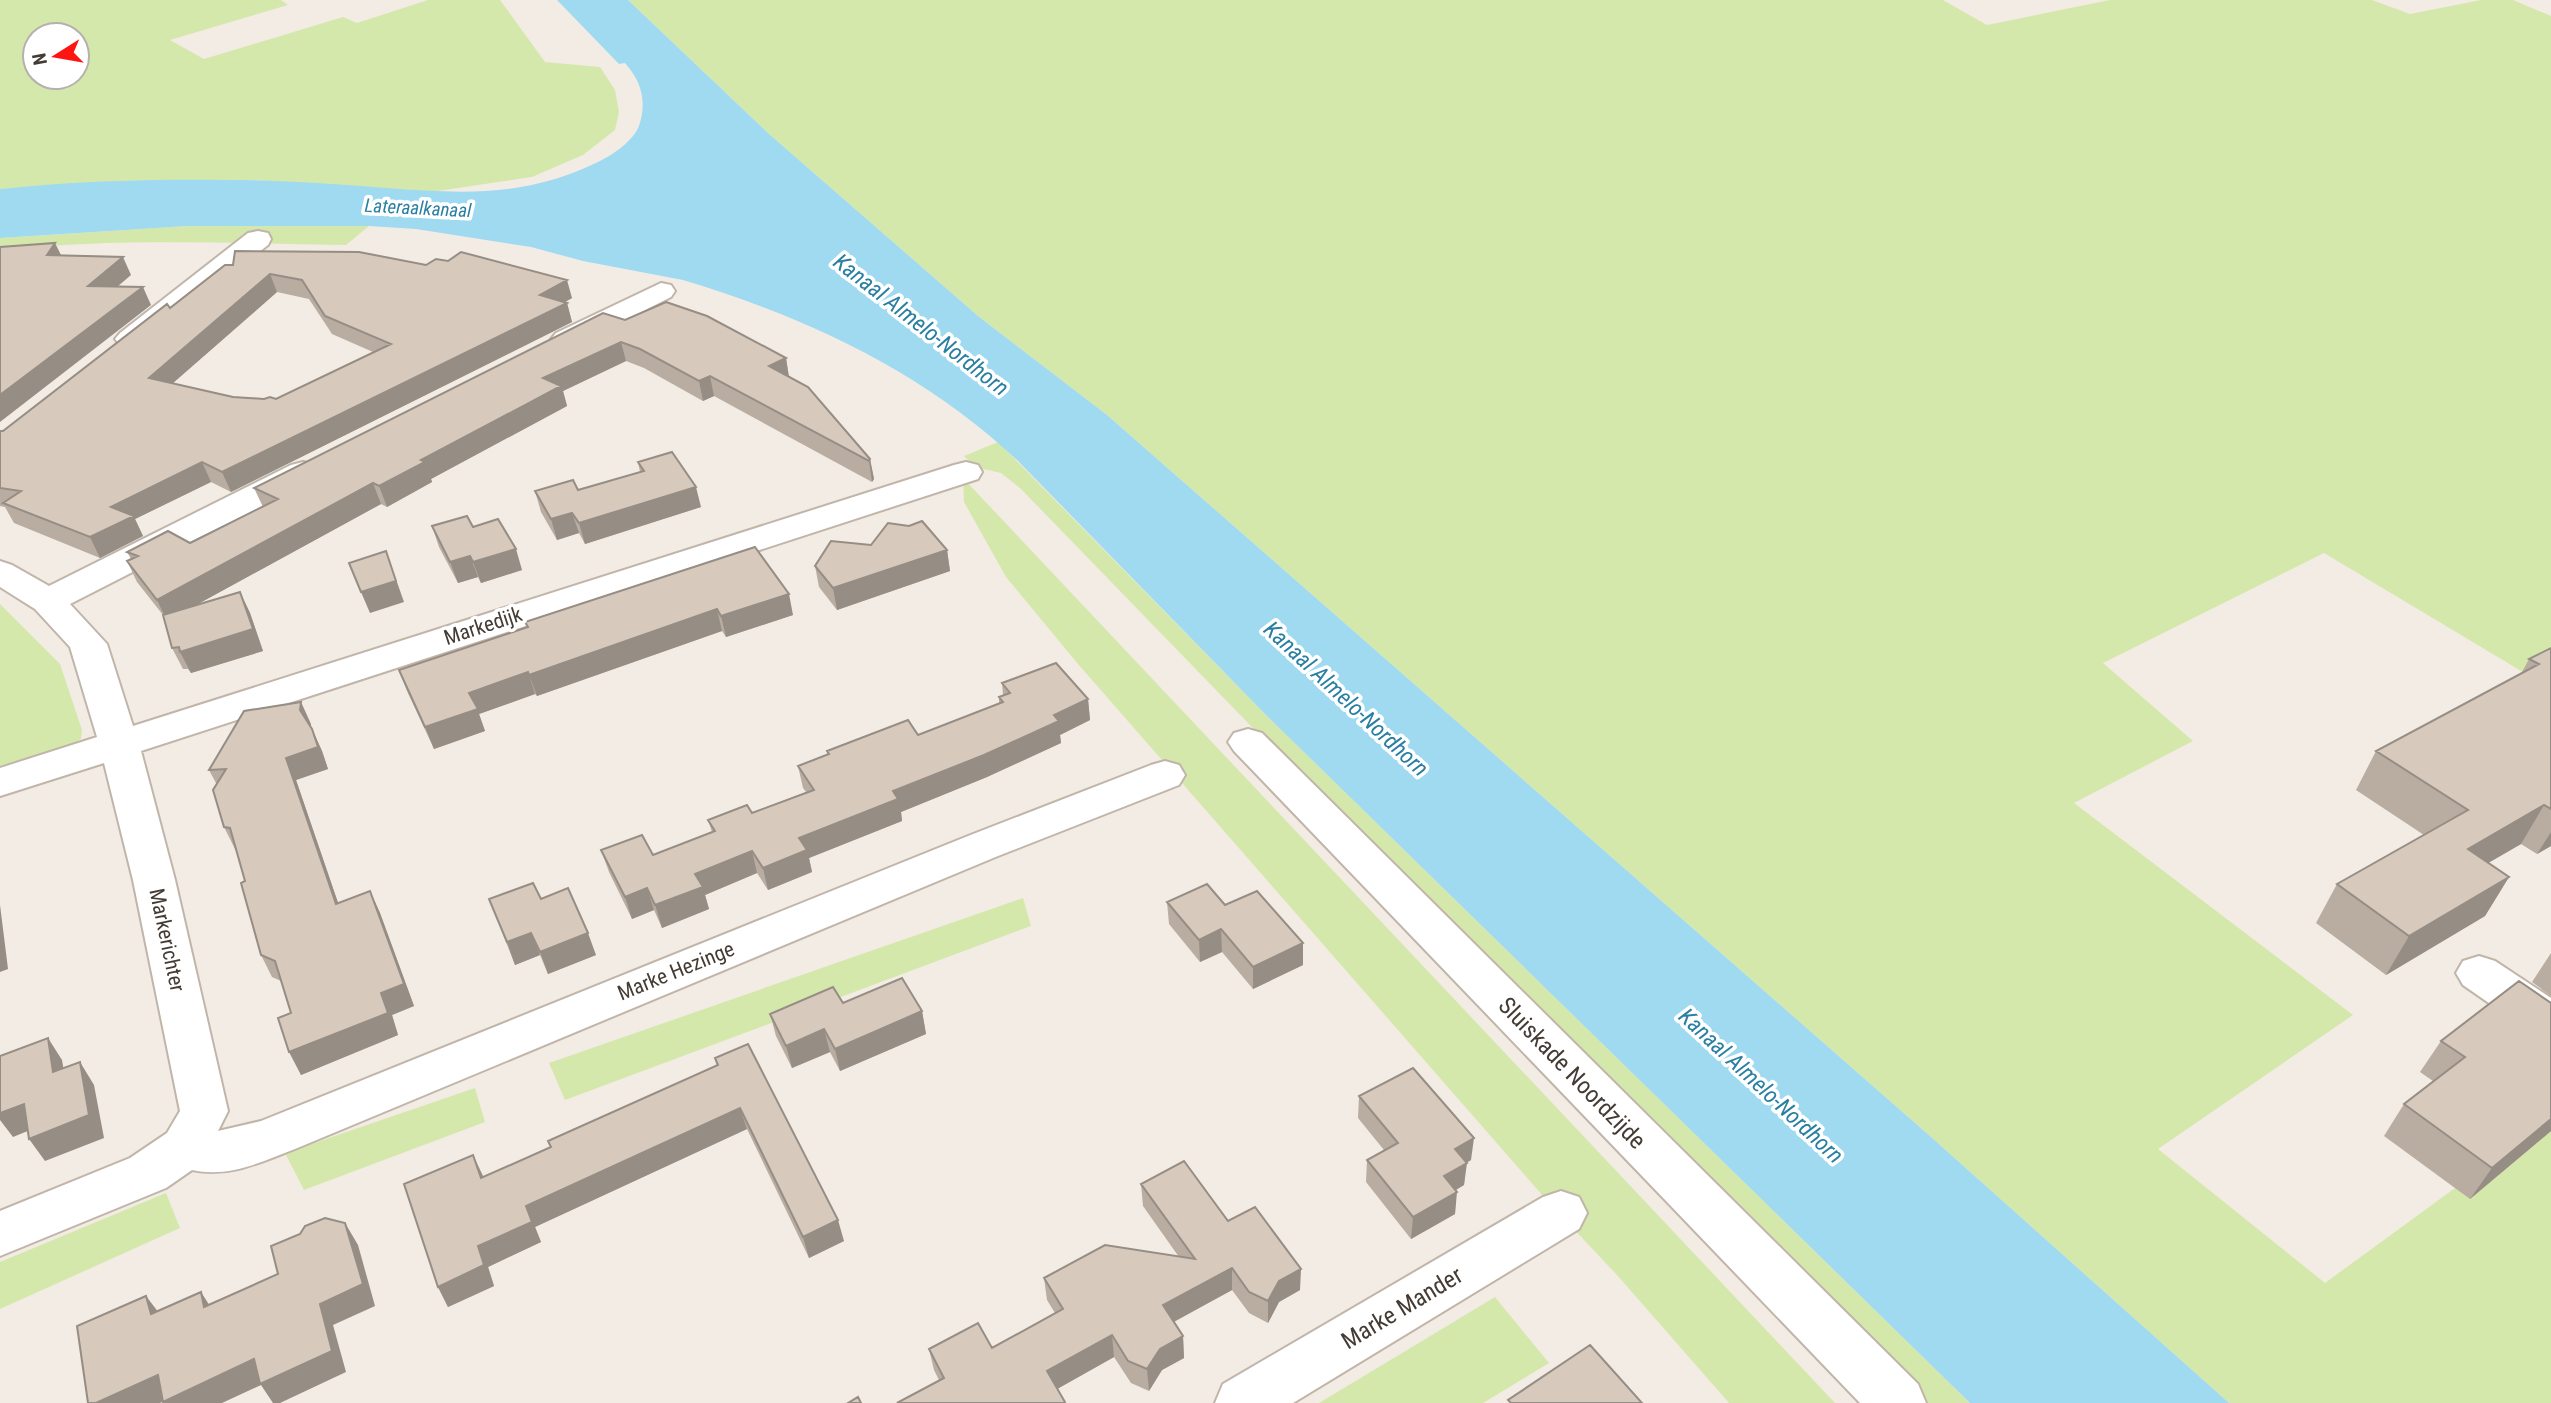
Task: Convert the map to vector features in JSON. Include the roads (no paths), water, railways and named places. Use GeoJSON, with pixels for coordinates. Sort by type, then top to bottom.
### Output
{"type":"FeatureCollection","features":[{"type":"Feature","properties":{"kind":"street"},"geometry":{"type":"LineString","coordinates":[[107,356],[258,239]]}},
{"type":"Feature","properties":{"kind":"street"},"geometry":{"type":"LineString","coordinates":[[545,349],[661,291]]}},
{"type":"Feature","properties":{"kind":"street"},"geometry":{"type":"LineString","coordinates":[[48,601],[334,456]]}},
{"type":"Feature","properties":{"kind":"street","name":"Markedijk"},"geometry":{"type":"LineString","coordinates":[[0,782],[966,472]]}},
{"type":"Feature","properties":{"kind":"street","name":"Markerichter"},"geometry":{"type":"LineString","coordinates":[[0,572],[48,601],[88,644],[119,743],[154,880],[204,1111],[186,1147],[148,1173],[0,1234]]}},
{"type":"Feature","properties":{"kind":"street","name":"Sluiskade Noordzijde"},"geometry":{"type":"LineString","coordinates":[[1248,742],[1898,1403]]}},
{"type":"Feature","properties":{"kind":"street","name":"Marke Hezinge"},"geometry":{"type":"LineString","coordinates":[[186,1147],[211,1154],[234,1151],[278,1135],[983,846],[1165,775]]}},
{"type":"Feature","properties":{"kind":"street"},"geometry":{"type":"LineString","coordinates":[[2479,973],[2551,1022]]}},
{"type":"Feature","properties":{"kind":"street","name":"Marke Mander"},"geometry":{"type":"LineString","coordinates":[[1243,1403],[1561,1213]]}},
{"type":"Feature","properties":{"kind":"water"},"geometry":{"type":"Polygon","coordinates":[[[557,0],[628,0],[769,134],[978,316],[1107,415],[1931,1137],[2229,1403],[1970,1403],[1266,715],[1018,461],[982,429],[943,400],[861,351],[774,311],[683,280],[583,261],[531,247],[416,229],[369,226],[187,226],[0,238],[0,189],[85,182],[200,180],[288,181],[470,192],[522,187],[573,173],[605,158],[628,142],[639,126],[643,101],[639,85],[625,63],[619,64],[557,0]]]}},
{"type":"Feature","properties":{"kind":"water label","name":"Lateraalkanaal"},"geometry":{"type":"Point","coordinates":[418,208]}},
{"type":"Feature","properties":{"kind":"water label","name":"Kanaal Almelo-Nordhorn"},"geometry":{"type":"Point","coordinates":[921,325]}},
{"type":"Feature","properties":{"kind":"water label","name":"Kanaal Almelo-Nordhorn"},"geometry":{"type":"Point","coordinates":[1346,699]}},
{"type":"Feature","properties":{"kind":"water label","name":"Kanaal Almelo-Nordhorn"},"geometry":{"type":"Point","coordinates":[1761,1086]}}]}
